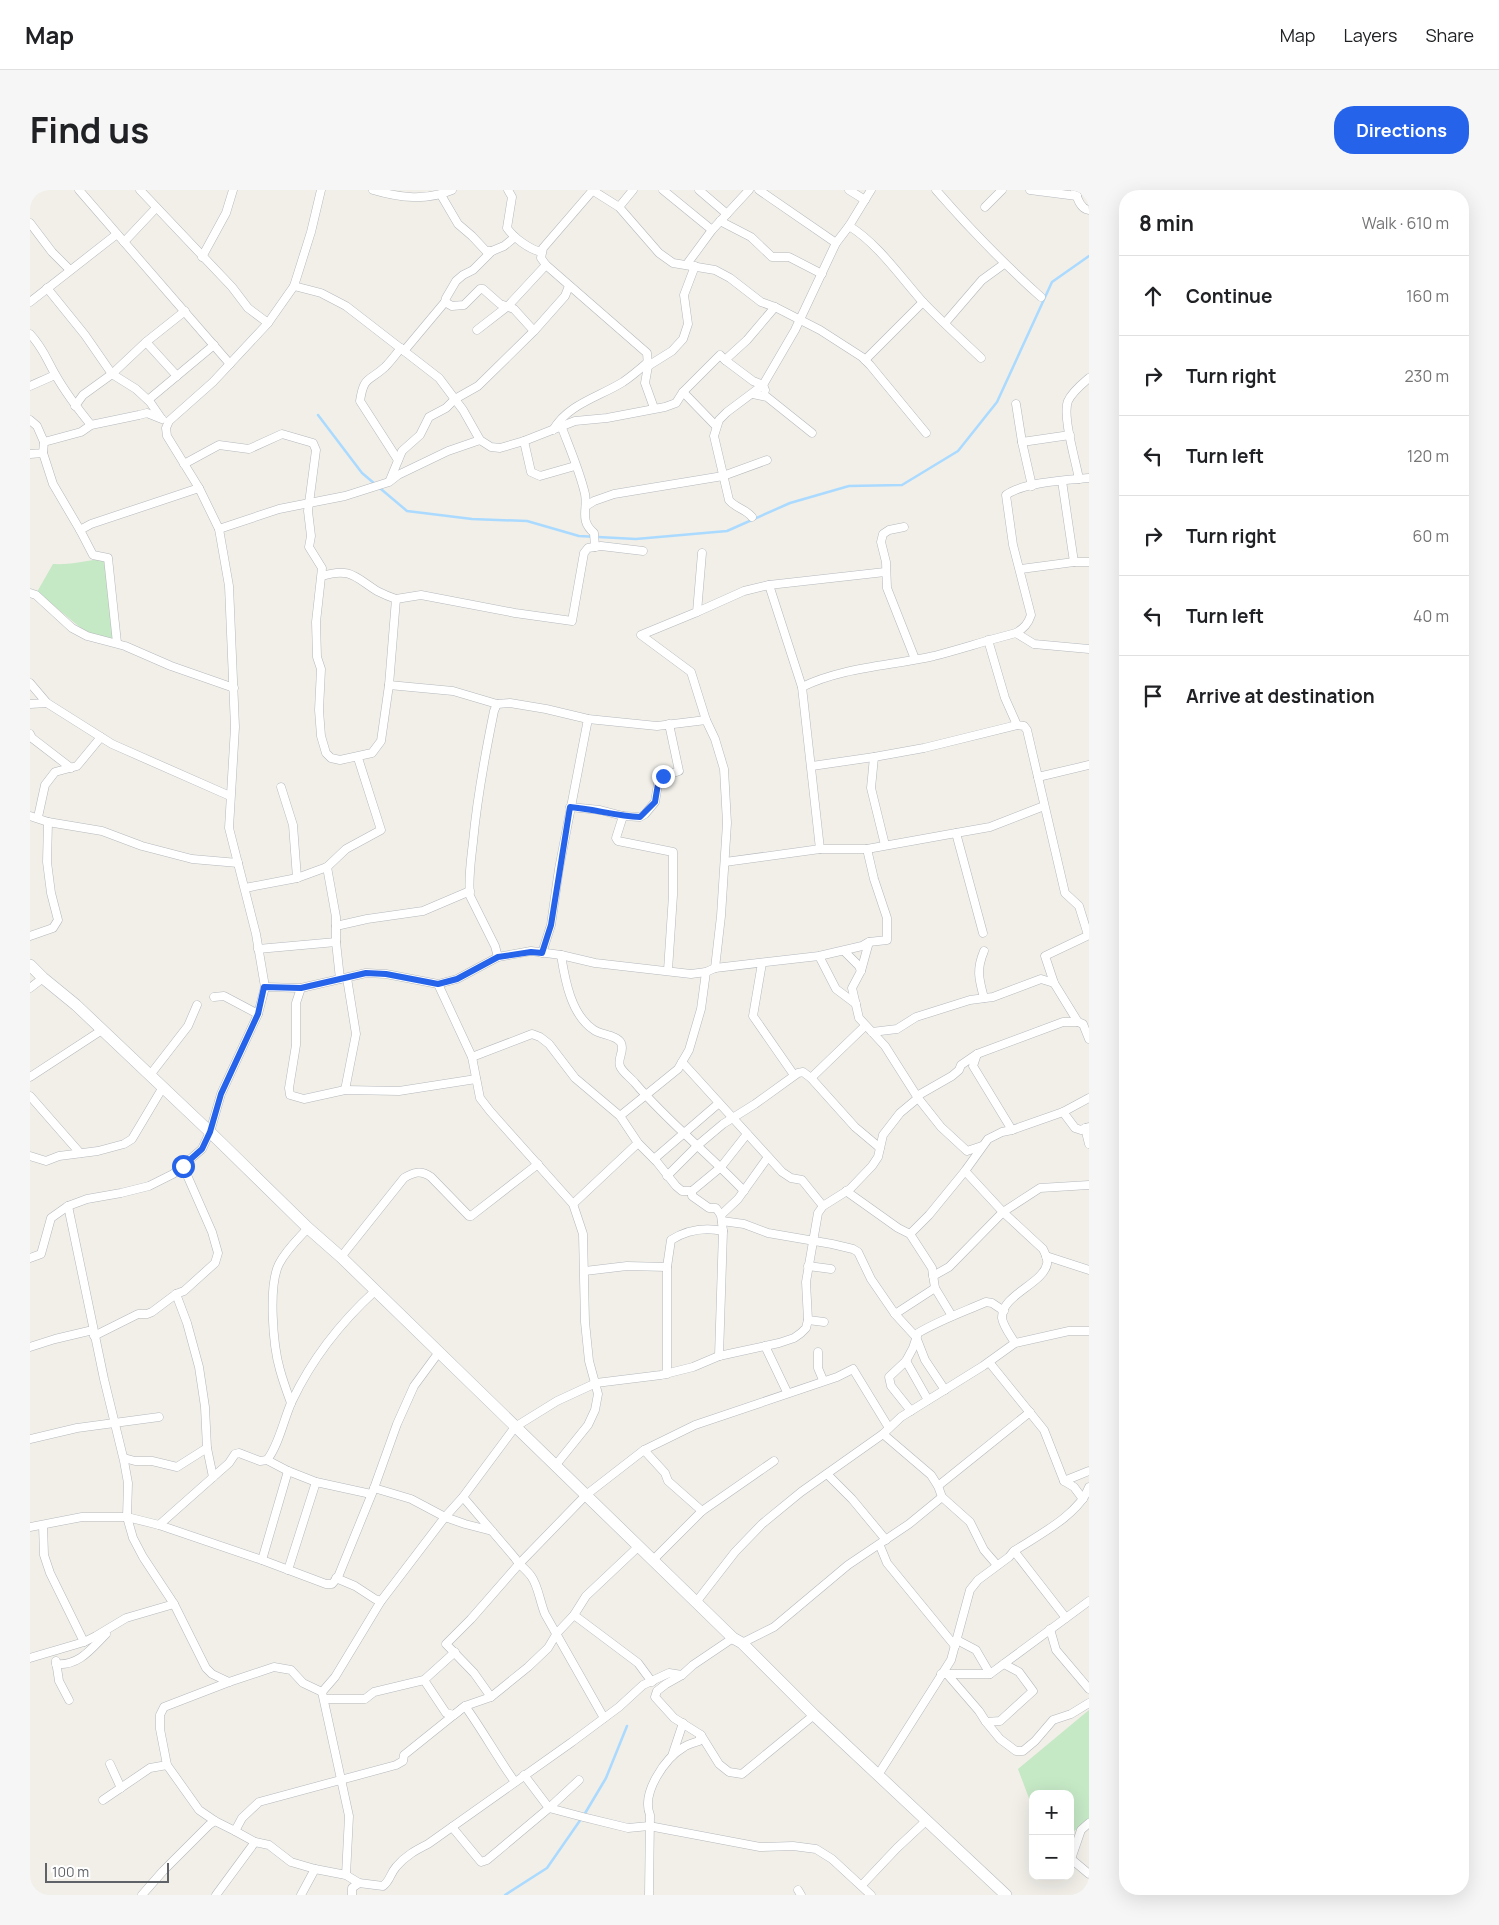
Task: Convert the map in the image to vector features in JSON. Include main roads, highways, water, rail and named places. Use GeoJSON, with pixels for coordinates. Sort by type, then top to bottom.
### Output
{"type":"FeatureCollection","features":[{"type":"Feature","properties":{"kind":"main road"},"geometry":{"type":"LineString","coordinates":[[30,965],[76,1005],[163,1087],[814,1715],[1005,1895]]}},
{"type":"Feature","properties":{"kind":"waterway"},"geometry":{"type":"LineString","coordinates":[[318,415],[362,473],[407,511],[472,519],[527,521],[579,536],[636,539],[727,531],[790,503],[849,486],[902,485],[958,451],[997,402],[1052,282],[1089,256]]}},
{"type":"Feature","properties":{"kind":"waterway"},"geometry":{"type":"LineString","coordinates":[[584,1815],[606,1778],[627,1726]]}},
{"type":"Feature","properties":{"kind":"waterway"},"geometry":{"type":"LineString","coordinates":[[505,1895],[547,1868],[581,1819]]}}]}
